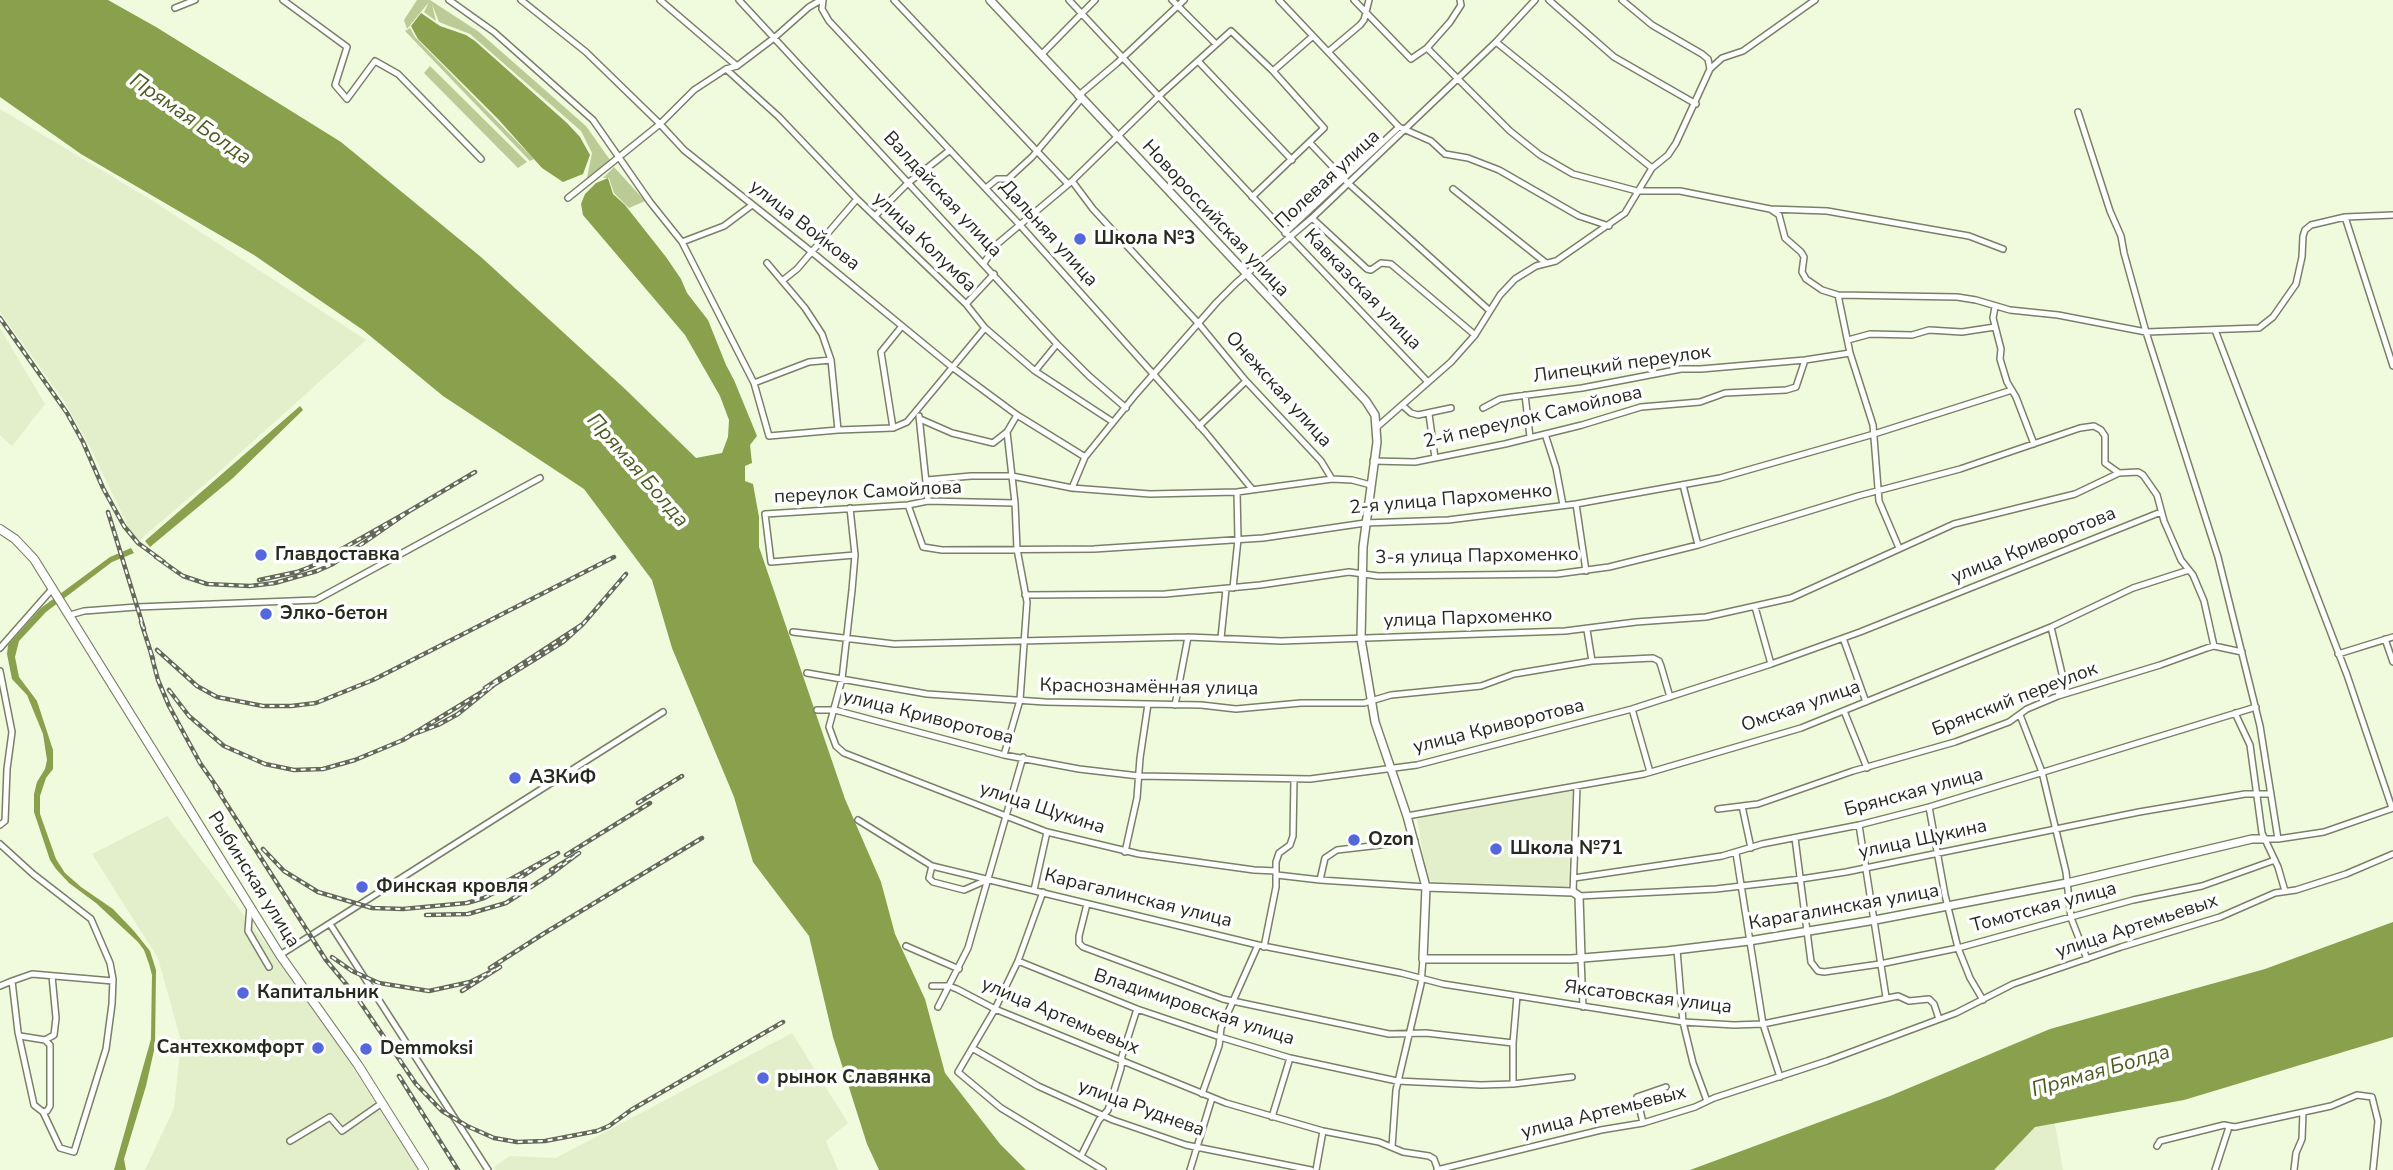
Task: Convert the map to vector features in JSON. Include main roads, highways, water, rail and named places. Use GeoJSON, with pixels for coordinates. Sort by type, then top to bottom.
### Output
{"type":"FeatureCollection","features":[{"type":"Feature","properties":{"kind":"main road","name":"Рыбинская улица"},"geometry":{"type":"LineString","coordinates":[[0,529],[15,539],[34,559],[280,955],[382,1103],[424,1170]]}},
{"type":"Feature","properties":{"kind":"water","name":"Прямая Болда"},"geometry":{"type":"Polygon","coordinates":[[[0,0],[108,0],[341,142],[481,257],[696,458],[722,453],[728,437],[729,420],[720,396],[685,335],[583,215],[581,204],[585,194],[596,183],[608,178],[613,194],[625,205],[666,257],[687,293],[708,320],[734,380],[757,436],[750,445],[752,463],[745,466],[745,481],[753,484],[759,517],[759,547],[845,799],[881,882],[895,934],[925,999],[945,1073],[1000,1144],[1026,1170],[879,1170],[867,1144],[833,1037],[809,936],[753,862],[734,797],[672,648],[652,580],[584,489],[443,396],[363,330],[254,255],[81,154],[0,97],[0,0]]]}},
{"type":"Feature","properties":{"kind":"water"},"geometry":{"type":"Polygon","coordinates":[[[421,13],[440,26],[475,41],[567,123],[580,137],[590,155],[583,174],[563,182],[542,168],[498,119],[418,39],[411,26],[421,13]]]}},
{"type":"Feature","properties":{"kind":"water"},"geometry":{"type":"Polygon","coordinates":[[[300,406],[303,410],[233,478],[150,547],[145,541],[300,406]]]}},
{"type":"Feature","properties":{"kind":"water"},"geometry":{"type":"Polygon","coordinates":[[[131,548],[134,553],[112,562],[46,612],[19,641],[15,657],[19,677],[37,701],[53,750],[53,769],[46,778],[40,796],[40,814],[56,859],[65,873],[113,909],[134,931],[150,951],[156,970],[155,1046],[124,1159],[126,1170],[114,1170],[151,1039],[152,975],[144,950],[138,942],[96,903],[69,883],[50,860],[34,812],[37,782],[47,760],[43,734],[27,695],[12,679],[7,654],[8,645],[41,608],[110,557],[131,548]]]}},
{"type":"Feature","properties":{"kind":"water","name":"Прямая Болда"},"geometry":{"type":"Polygon","coordinates":[[[2393,922],[2393,1037],[2184,1100],[2035,1127],[1994,1170],[1690,1170],[1890,1096],[2050,1029],[2265,969],[2393,922]]]}},
{"type":"Feature","properties":{"kind":"railway"},"geometry":{"type":"LineString","coordinates":[[0,318],[67,413],[124,526],[138,543],[164,562]]}},
{"type":"Feature","properties":{"kind":"railway"},"geometry":{"type":"LineString","coordinates":[[411,510],[475,472]]}},
{"type":"Feature","properties":{"kind":"railway"},"geometry":{"type":"LineString","coordinates":[[156,557],[183,576],[207,584],[250,586],[275,583],[333,564],[411,510],[310,567],[259,580]]}},
{"type":"Feature","properties":{"kind":"railway"},"geometry":{"type":"LineString","coordinates":[[108,512],[144,629]]}},
{"type":"Feature","properties":{"kind":"railway"},"geometry":{"type":"LineString","coordinates":[[157,650],[197,686],[217,697],[263,706],[316,703],[373,680],[614,557]]}},
{"type":"Feature","properties":{"kind":"railway"},"geometry":{"type":"LineString","coordinates":[[583,624],[626,574]]}},
{"type":"Feature","properties":{"kind":"railway"},"geometry":{"type":"LineString","coordinates":[[141,622],[153,659]]}},
{"type":"Feature","properties":{"kind":"railway"},"geometry":{"type":"LineString","coordinates":[[485,688],[583,624],[563,642],[495,684]]}},
{"type":"Feature","properties":{"kind":"railway"},"geometry":{"type":"LineString","coordinates":[[150,650],[169,706],[200,763],[221,793]]}},
{"type":"Feature","properties":{"kind":"railway"},"geometry":{"type":"LineString","coordinates":[[169,690],[189,716],[224,746],[265,764],[294,770],[323,769],[355,760],[403,740],[495,684],[458,714],[414,734]]}},
{"type":"Feature","properties":{"kind":"railway"},"geometry":{"type":"LineString","coordinates":[[638,803],[682,776]]}},
{"type":"Feature","properties":{"kind":"railway"},"geometry":{"type":"LineString","coordinates":[[215,786],[326,960],[356,996],[416,1084],[442,1111],[494,1138],[517,1142],[545,1141],[597,1131],[783,1022]]}},
{"type":"Feature","properties":{"kind":"railway"},"geometry":{"type":"LineString","coordinates":[[566,855],[650,803]]}},
{"type":"Feature","properties":{"kind":"railway"},"geometry":{"type":"LineString","coordinates":[[490,968],[702,838]]}},
{"type":"Feature","properties":{"kind":"railway"},"geometry":{"type":"LineString","coordinates":[[263,849],[284,871],[318,892],[372,908],[403,909],[467,903],[484,898],[558,853],[491,890]]}},
{"type":"Feature","properties":{"kind":"railway"},"geometry":{"type":"LineString","coordinates":[[426,915],[468,914],[506,903],[579,853],[551,870]]}},
{"type":"Feature","properties":{"kind":"railway"},"geometry":{"type":"LineString","coordinates":[[332,957],[352,971],[379,983],[429,991],[470,982],[500,967],[462,991]]}},
{"type":"Feature","properties":{"kind":"railway"},"geometry":{"type":"LineString","coordinates":[[399,1076],[458,1170]]}},
{"type":"Feature","properties":{"kind":"place","name":"Школа №3"},"geometry":{"type":"Point","coordinates":[1080,239]}},
{"type":"Feature","properties":{"kind":"place","name":"Главдоставка"},"geometry":{"type":"Point","coordinates":[261,555]}},
{"type":"Feature","properties":{"kind":"place","name":"Элко-бетон"},"geometry":{"type":"Point","coordinates":[266,614]}},
{"type":"Feature","properties":{"kind":"place","name":"АЗКиФ"},"geometry":{"type":"Point","coordinates":[515,778]}},
{"type":"Feature","properties":{"kind":"place","name":"Ozon"},"geometry":{"type":"Point","coordinates":[1354,840]}},
{"type":"Feature","properties":{"kind":"place","name":"Школа №71"},"geometry":{"type":"Point","coordinates":[1496,849]}},
{"type":"Feature","properties":{"kind":"place","name":"Финская кровля"},"geometry":{"type":"Point","coordinates":[362,887]}},
{"type":"Feature","properties":{"kind":"place","name":"Капитальник"},"geometry":{"type":"Point","coordinates":[243,993]}},
{"type":"Feature","properties":{"kind":"place","name":"Сантехкомфорт"},"geometry":{"type":"Point","coordinates":[318,1048]}},
{"type":"Feature","properties":{"kind":"place","name":"Demmoksi"},"geometry":{"type":"Point","coordinates":[366,1049]}},
{"type":"Feature","properties":{"kind":"place","name":"рынок Славянка"},"geometry":{"type":"Point","coordinates":[763,1078]}}]}
